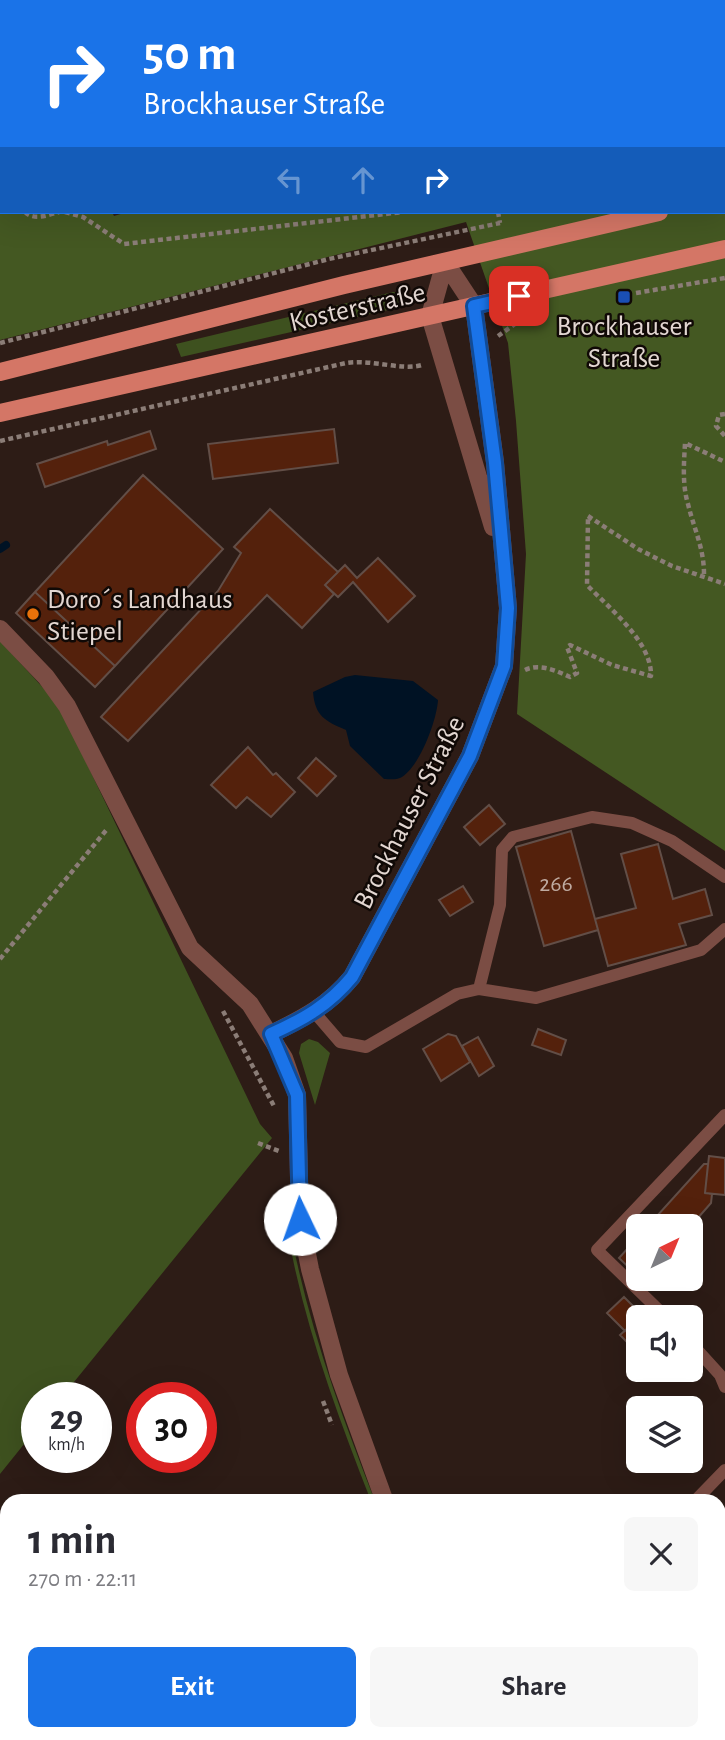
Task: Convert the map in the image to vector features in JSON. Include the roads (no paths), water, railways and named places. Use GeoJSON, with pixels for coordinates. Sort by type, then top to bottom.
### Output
{"type":"FeatureCollection","features":[{"type":"Feature","properties":{"kind":"main road","name":"Kosterstraße"},"geometry":{"type":"LineString","coordinates":[[0,372],[650,214]]}},
{"type":"Feature","properties":{"kind":"main road","name":"Kosterstraße"},"geometry":{"type":"LineString","coordinates":[[0,413],[725,249]]}},
{"type":"Feature","properties":{"kind":"street","name":"Brockhauser Straße"},"geometry":{"type":"LineString","coordinates":[[271,1034],[315,1013],[333,1000],[352,977],[470,756],[504,666],[508,608],[505,568],[495,463],[474,306],[445,262]]}},
{"type":"Feature","properties":{"kind":"street"},"geometry":{"type":"LineString","coordinates":[[430,316],[445,262]]}},
{"type":"Feature","properties":{"kind":"street","name":"Brockhauser Straße"},"geometry":{"type":"LineString","coordinates":[[430,316],[505,568]]}},
{"type":"Feature","properties":{"kind":"street"},"geometry":{"type":"LineString","coordinates":[[0,628],[47,677],[67,706],[190,948],[250,1004],[271,1034],[297,1095],[300,1219],[310,1269],[339,1375],[382,1494]]}},
{"type":"Feature","properties":{"kind":"lane"},"geometry":{"type":"LineString","coordinates":[[479,989],[500,905],[502,850],[513,837],[592,817],[632,824],[672,841],[725,877]]}},
{"type":"Feature","properties":{"kind":"lane"},"geometry":{"type":"LineString","coordinates":[[315,1013],[340,1042],[366,1047],[442,1000],[479,989],[536,998],[701,950],[725,929]]}},
{"type":"Feature","properties":{"kind":"lane"},"geometry":{"type":"LineString","coordinates":[[654,1305],[597,1250],[725,1115]]}},
{"type":"Feature","properties":{"kind":"lane"},"geometry":{"type":"LineString","coordinates":[[703,1356],[720,1375],[725,1387]]}},
{"type":"Feature","properties":{"kind":"lane"},"geometry":{"type":"LineString","coordinates":[[702,1494],[725,1470]]}},
{"type":"Feature","properties":{"kind":"water"},"geometry":{"type":"Polygon","coordinates":[[[355,675],[413,681],[438,700],[426,743],[414,765],[400,778],[384,779],[350,746],[346,730],[322,717],[316,707],[313,692],[355,675]]]}},
{"type":"Feature","properties":{"kind":"waterway"},"geometry":{"type":"LineString","coordinates":[[0,549],[6,545]]}},
{"type":"Feature","properties":{"kind":"place","name":"Brockhauser Straße"},"geometry":{"type":"Point","coordinates":[624,297]}},
{"type":"Feature","properties":{"kind":"place","name":"Doro´s Landhaus Stiepel"},"geometry":{"type":"Point","coordinates":[33,614]}}]}
